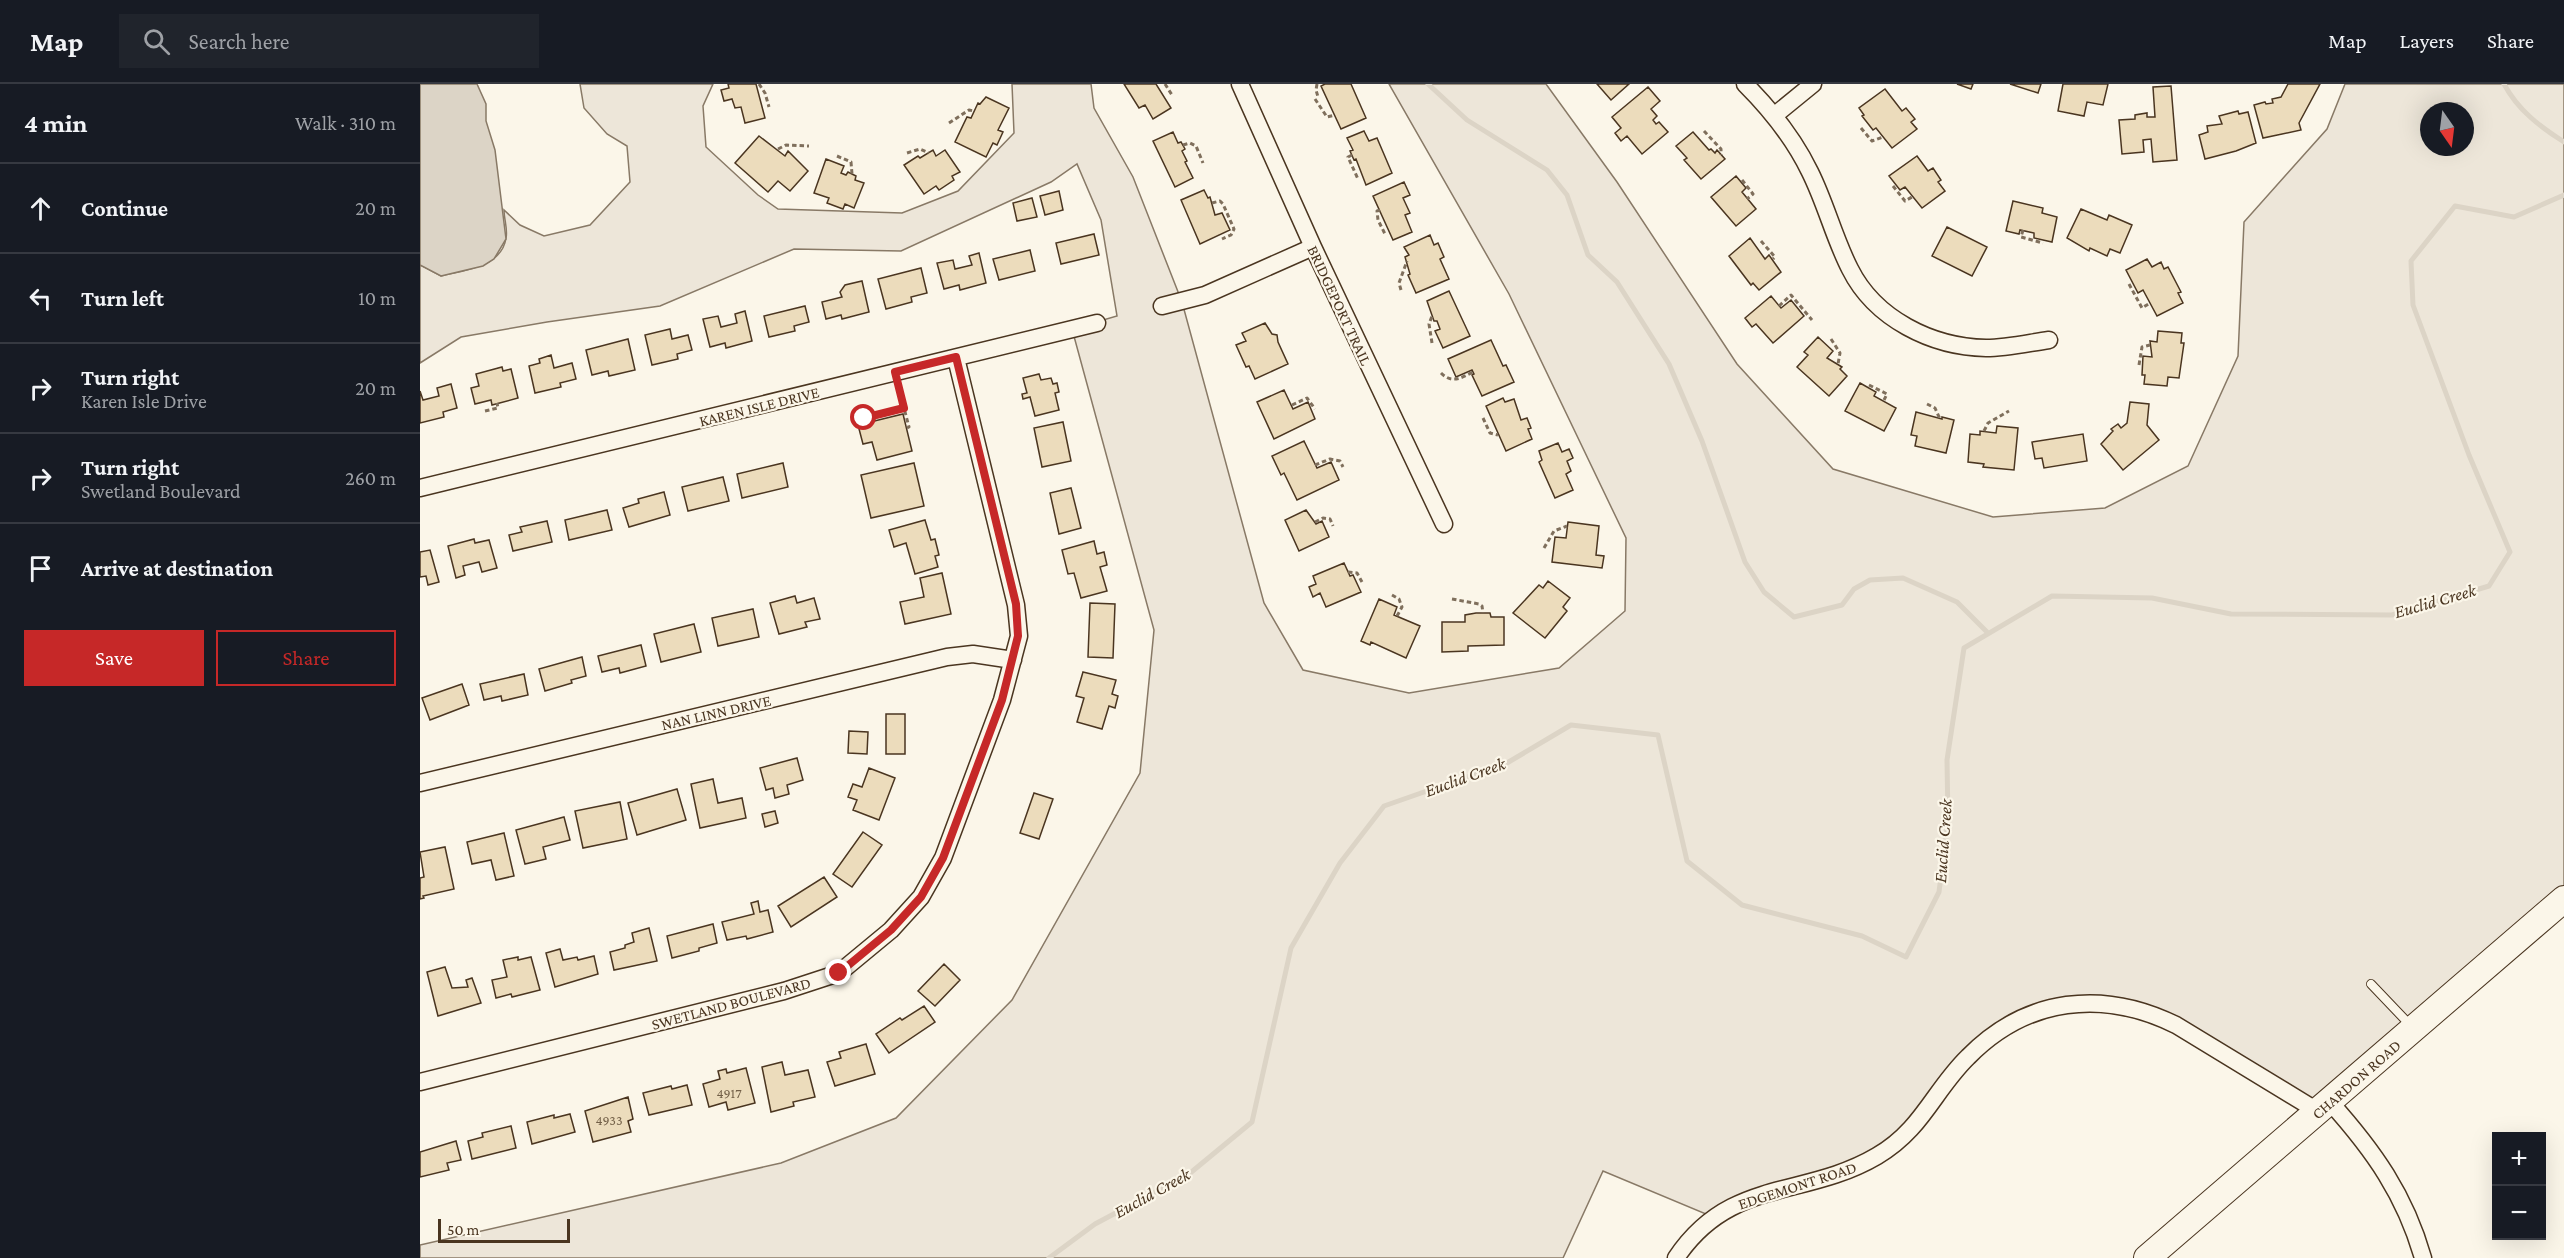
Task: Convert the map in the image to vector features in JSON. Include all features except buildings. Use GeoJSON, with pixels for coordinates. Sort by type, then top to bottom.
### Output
{"type":"FeatureCollection","features":[{"type":"Feature","properties":{"kind":"main road","name":"CHARDON ROAD"},"geometry":{"type":"LineString","coordinates":[[2147,1258],[2564,899]]}},
{"type":"Feature","properties":{"kind":"street","name":"BRIDGEPORT TRAIL"},"geometry":{"type":"LineString","coordinates":[[1240,84],[1313,247],[1444,524]]}},
{"type":"Feature","properties":{"kind":"street"},"geometry":{"type":"LineString","coordinates":[[1746,84],[1774,115],[1810,171],[1851,271],[1865,292],[1885,312],[1918,333],[1955,346],[1988,348],[2049,340]]}},
{"type":"Feature","properties":{"kind":"street"},"geometry":{"type":"LineString","coordinates":[[1774,115],[1813,84]]}},
{"type":"Feature","properties":{"kind":"street"},"geometry":{"type":"LineString","coordinates":[[1162,306],[1205,295],[1313,247]]}},
{"type":"Feature","properties":{"kind":"street","name":"KAREN ISLE DRIVE"},"geometry":{"type":"LineString","coordinates":[[420,488],[1097,322]]}},
{"type":"Feature","properties":{"kind":"street","name":"SWETLAND BOULEVARD"},"geometry":{"type":"LineString","coordinates":[[420,1082],[784,991],[839,973],[891,930],[921,897],[943,858],[1002,700],[1018,636],[1016,604],[956,357]]}},
{"type":"Feature","properties":{"kind":"street","name":"NAN LINN DRIVE"},"geometry":{"type":"LineString","coordinates":[[420,783],[947,657],[974,654],[1013,660]]}},
{"type":"Feature","properties":{"kind":"street","name":"EDGEMONT ROAD"},"geometry":{"type":"LineString","coordinates":[[1676,1258],[1689,1238],[1705,1224],[1738,1203],[1768,1192],[1820,1179],[1877,1156],[1910,1131],[1967,1058],[2008,1026],[2055,1008],[2101,1003],[2129,1006],[2176,1025],[2324,1107],[2355,1129],[2400,1194],[2413,1224],[2423,1258]]}},
{"type":"Feature","properties":{"kind":"lane"},"geometry":{"type":"LineString","coordinates":[[2371,984],[2414,1029]]}},
{"type":"Feature","properties":{"kind":"path"},"geometry":{"type":"LineString","coordinates":[[759,84],[765,93],[769,107]]}},
{"type":"Feature","properties":{"kind":"path"},"geometry":{"type":"LineString","coordinates":[[1165,84],[1172,95]]}},
{"type":"Feature","properties":{"kind":"path"},"geometry":{"type":"LineString","coordinates":[[1317,84],[1317,98],[1324,116],[1335,115]]}},
{"type":"Feature","properties":{"kind":"path"},"geometry":{"type":"LineString","coordinates":[[949,123],[969,110],[975,111]]}},
{"type":"Feature","properties":{"kind":"path"},"geometry":{"type":"LineString","coordinates":[[1861,128],[1872,141],[1883,137]]}},
{"type":"Feature","properties":{"kind":"path"},"geometry":{"type":"LineString","coordinates":[[1704,131],[1721,149],[1721,155]]}},
{"type":"Feature","properties":{"kind":"path"},"geometry":{"type":"LineString","coordinates":[[1183,145],[1190,143],[1196,146],[1203,163]]}},
{"type":"Feature","properties":{"kind":"path"},"geometry":{"type":"LineString","coordinates":[[778,149],[786,144],[808,146]]}},
{"type":"Feature","properties":{"kind":"path"},"geometry":{"type":"LineString","coordinates":[[907,153],[920,149],[929,153]]}},
{"type":"Feature","properties":{"kind":"path"},"geometry":{"type":"LineString","coordinates":[[1352,155],[1348,158],[1358,179]]}},
{"type":"Feature","properties":{"kind":"path"},"geometry":{"type":"LineString","coordinates":[[837,156],[851,162],[852,174]]}},
{"type":"Feature","properties":{"kind":"path"},"geometry":{"type":"LineString","coordinates":[[1742,180],[1754,194],[1747,199]]}},
{"type":"Feature","properties":{"kind":"path"},"geometry":{"type":"LineString","coordinates":[[1893,186],[1905,201],[1912,197]]}},
{"type":"Feature","properties":{"kind":"path"},"geometry":{"type":"LineString","coordinates":[[1212,203],[1220,201],[1223,204],[1234,229],[1231,236],[1222,239]]}},
{"type":"Feature","properties":{"kind":"path"},"geometry":{"type":"LineString","coordinates":[[1380,210],[1377,211],[1378,220],[1385,234]]}},
{"type":"Feature","properties":{"kind":"path"},"geometry":{"type":"LineString","coordinates":[[2023,230],[2022,237],[2043,243]]}},
{"type":"Feature","properties":{"kind":"path"},"geometry":{"type":"LineString","coordinates":[[1761,241],[1775,257],[1773,260]]}},
{"type":"Feature","properties":{"kind":"path"},"geometry":{"type":"LineString","coordinates":[[1401,290],[1399,283],[1407,261]]}},
{"type":"Feature","properties":{"kind":"path"},"geometry":{"type":"LineString","coordinates":[[2129,284],[2142,308],[2150,303]]}},
{"type":"Feature","properties":{"kind":"path"},"geometry":{"type":"LineString","coordinates":[[1779,306],[1791,296],[1812,320]]}},
{"type":"Feature","properties":{"kind":"path"},"geometry":{"type":"LineString","coordinates":[[1432,316],[1429,324],[1432,343]]}},
{"type":"Feature","properties":{"kind":"path"},"geometry":{"type":"LineString","coordinates":[[1830,339],[1840,353],[1838,364]]}},
{"type":"Feature","properties":{"kind":"path"},"geometry":{"type":"LineString","coordinates":[[2139,365],[2142,347],[2150,345]]}},
{"type":"Feature","properties":{"kind":"path"},"geometry":{"type":"LineString","coordinates":[[895,372],[909,427],[906,428]]}},
{"type":"Feature","properties":{"kind":"path"},"geometry":{"type":"LineString","coordinates":[[1441,373],[1446,378],[1455,380],[1473,372]]}},
{"type":"Feature","properties":{"kind":"path"},"geometry":{"type":"LineString","coordinates":[[1869,385],[1887,394],[1884,400]]}},
{"type":"Feature","properties":{"kind":"path"},"geometry":{"type":"LineString","coordinates":[[1292,405],[1307,398],[1315,409]]}},
{"type":"Feature","properties":{"kind":"path"},"geometry":{"type":"LineString","coordinates":[[485,411],[498,408],[497,403]]}},
{"type":"Feature","properties":{"kind":"path"},"geometry":{"type":"LineString","coordinates":[[1927,404],[1935,408],[1940,419]]}},
{"type":"Feature","properties":{"kind":"path"},"geometry":{"type":"LineString","coordinates":[[864,418],[904,408]]}},
{"type":"Feature","properties":{"kind":"path"},"geometry":{"type":"LineString","coordinates":[[1984,431],[1988,423],[2009,411]]}},
{"type":"Feature","properties":{"kind":"path"},"geometry":{"type":"LineString","coordinates":[[1483,417],[1490,433],[1498,435]]}},
{"type":"Feature","properties":{"kind":"path"},"geometry":{"type":"LineString","coordinates":[[1315,465],[1333,459],[1340,461],[1343,467]]}},
{"type":"Feature","properties":{"kind":"path"},"geometry":{"type":"LineString","coordinates":[[1315,522],[1323,518],[1330,519],[1333,526]]}},
{"type":"Feature","properties":{"kind":"path"},"geometry":{"type":"LineString","coordinates":[[1544,548],[1554,531],[1567,526]]}},
{"type":"Feature","properties":{"kind":"path"},"geometry":{"type":"LineString","coordinates":[[1348,572],[1357,573],[1362,582]]}},
{"type":"Feature","properties":{"kind":"path"},"geometry":{"type":"LineString","coordinates":[[1392,595],[1399,599],[1402,607],[1397,616]]}},
{"type":"Feature","properties":{"kind":"path"},"geometry":{"type":"LineString","coordinates":[[1452,599],[1479,604],[1482,606],[1483,613]]}},
{"type":"Feature","properties":{"kind":"shaded area"},"geometry":{"type":"Polygon","coordinates":[[[420,84],[477,84],[486,104],[486,121],[495,150],[506,239],[494,259],[483,266],[441,276],[420,265],[420,84]]]}},
{"type":"Feature","properties":{"kind":"shaded area"},"geometry":{"type":"Polygon","coordinates":[[[580,84],[713,84],[703,106],[706,147],[758,195],[778,209],[902,213],[958,191],[1014,133],[1012,84],[1091,84],[1094,108],[1133,177],[1182,302],[1264,603],[1303,670],[1409,693],[1559,668],[1625,611],[1626,538],[1509,294],[1389,84],[1546,84],[1617,182],[1737,364],[1833,469],[1993,517],[2105,508],[2188,466],[2238,356],[2244,222],[2327,129],[2345,84],[2564,84],[2564,899],[2319,1112],[2176,1025],[2101,1003],[2008,1026],[1877,1156],[1713,1217],[1603,1171],[1563,1258],[420,1258],[420,1245],[781,1163],[896,1118],[1012,1000],[1140,773],[1154,630],[1072,329],[1117,316],[1101,220],[1077,164],[1051,182],[901,251],[794,249],[660,306],[461,337],[420,363],[420,265],[441,276],[481,266],[490,261],[503,248],[506,238],[504,210],[520,225],[544,236],[590,225],[630,182],[627,146],[607,134],[584,108],[580,84]]]}},
{"type":"Feature","properties":{"kind":"waterway"},"geometry":{"type":"LineString","coordinates":[[1428,84],[1467,120],[1547,170],[1567,195],[1588,255],[1617,282],[1669,364],[1702,441],[1745,562],[1764,592],[1794,617],[1842,605],[1854,589],[1870,580],[1903,578],[1957,602],[1988,633]]}},
{"type":"Feature","properties":{"kind":"waterway"},"geometry":{"type":"LineString","coordinates":[[2504,84],[2530,117],[2564,142]]}},
{"type":"Feature","properties":{"kind":"waterway","name":"Euclid Creek"},"geometry":{"type":"LineString","coordinates":[[1049,1258],[1095,1224],[1189,1174],[1252,1122],[1291,948],[1340,863],[1384,806],[1507,763],[1571,725],[1658,735],[1687,861],[1742,905],[1862,936],[1906,957],[1939,892],[1948,821],[1947,760],[1964,648],[2052,596],[2152,598],[2231,614],[2392,615],[2489,586],[2510,552],[2469,455],[2413,305],[2411,261],[2455,206],[2514,217],[2564,195]]}},
{"type":"Feature","properties":{"kind":"route"},"geometry":{"type":"LineString","coordinates":[[839,973],[891,930],[921,897],[943,858],[1002,700],[1018,636],[1016,604],[956,357],[895,372],[904,408],[864,418]]}}]}
